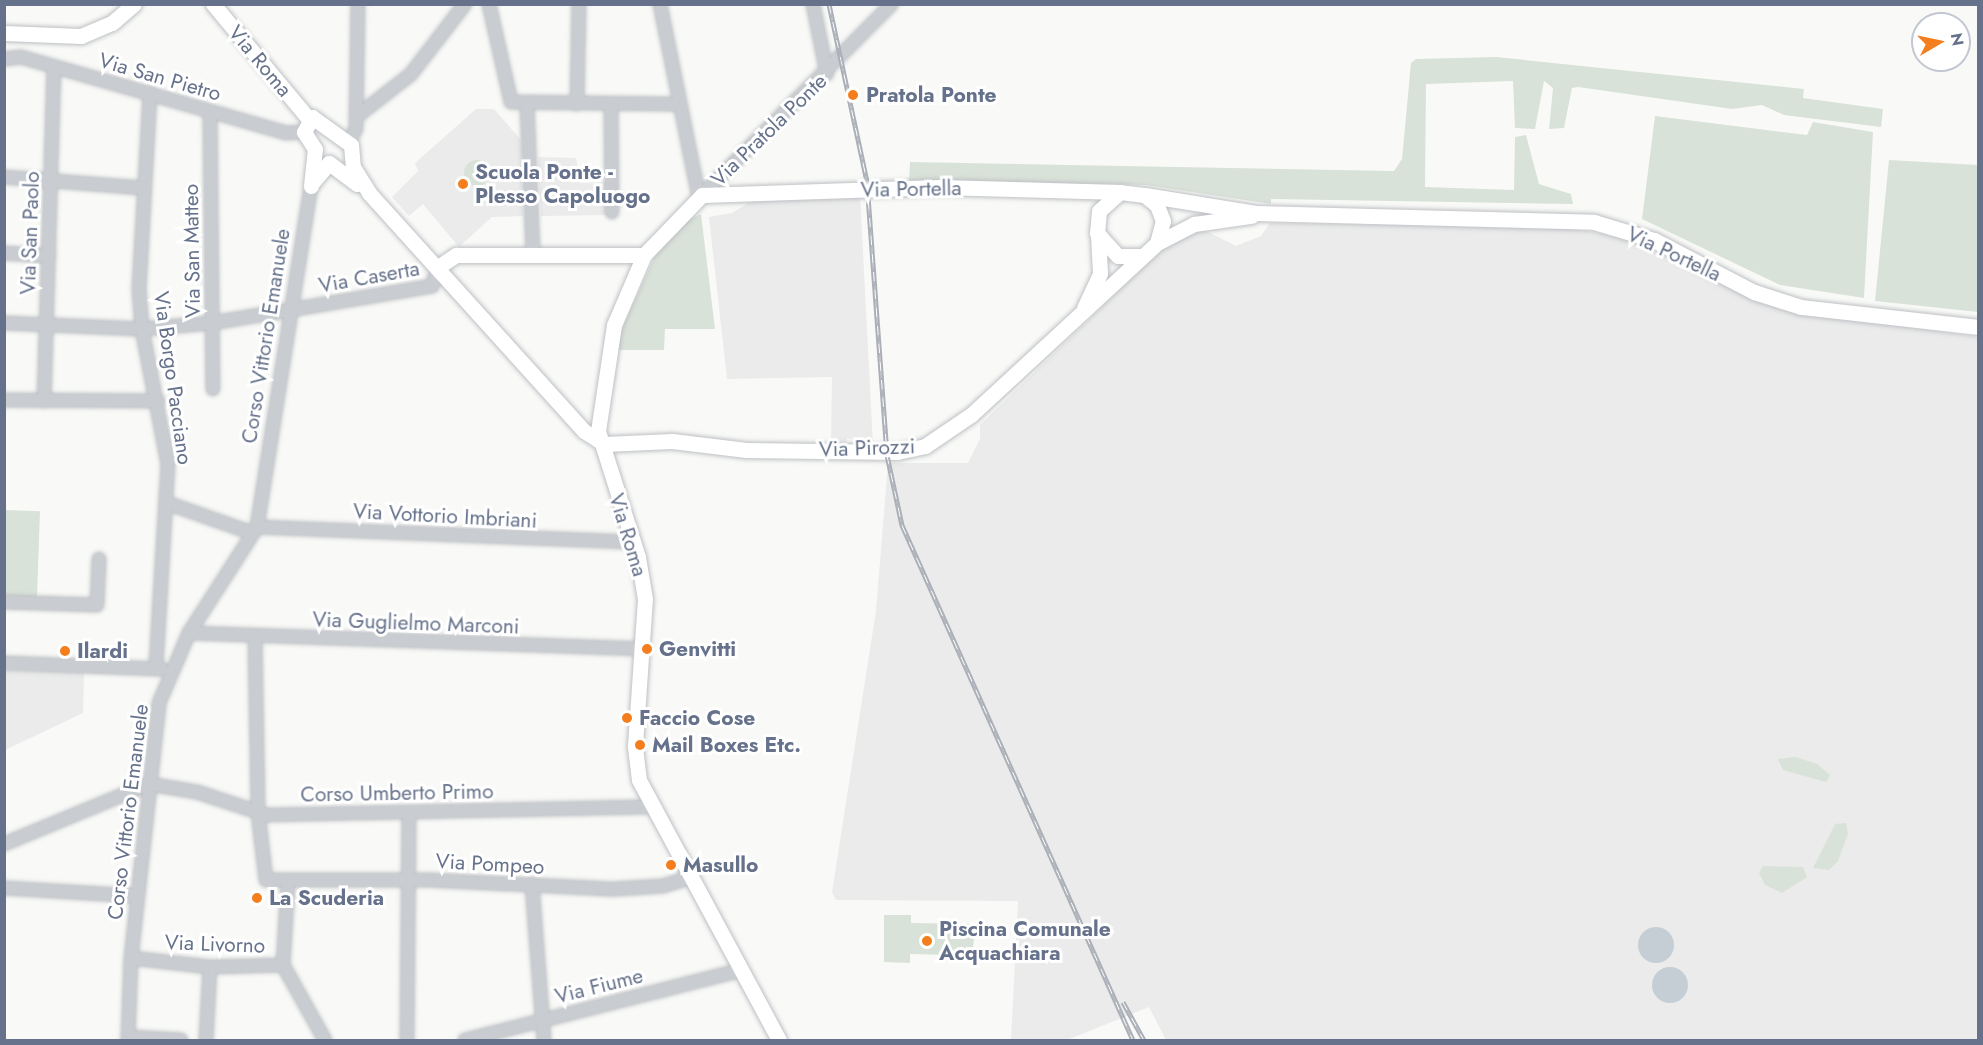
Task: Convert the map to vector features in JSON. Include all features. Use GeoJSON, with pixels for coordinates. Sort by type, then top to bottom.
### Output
{"type":"FeatureCollection","features":[{"type":"Feature","properties":{"kind":"main road"},"geometry":{"type":"LineString","coordinates":[[92,34],[134,4]]}},
{"type":"Feature","properties":{"kind":"main road"},"geometry":{"type":"LineString","coordinates":[[4,33],[92,34],[116,31],[145,4]]}},
{"type":"Feature","properties":{"kind":"main road","name":"Via Roma"},"geometry":{"type":"LineString","coordinates":[[213,4],[308,117],[348,144]]}},
{"type":"Feature","properties":{"kind":"main road"},"geometry":{"type":"LineString","coordinates":[[308,117],[304,132],[315,149],[311,186]]}},
{"type":"Feature","properties":{"kind":"main road"},"geometry":{"type":"LineString","coordinates":[[348,144],[353,167],[369,193]]}},
{"type":"Feature","properties":{"kind":"main road"},"geometry":{"type":"LineString","coordinates":[[311,186],[329,163],[369,193]]}},
{"type":"Feature","properties":{"kind":"main road","name":"Via Portella"},"geometry":{"type":"LineString","coordinates":[[700,196],[909,188],[1120,192],[1256,213],[1594,222],[1653,240],[1743,287],[1801,307],[1978,327]]}},
{"type":"Feature","properties":{"kind":"main road"},"geometry":{"type":"LineString","coordinates":[[1084,308],[1100,273],[1097,233],[1099,211],[1120,192]]}},
{"type":"Feature","properties":{"kind":"main road","name":"Via Roma"},"geometry":{"type":"LineString","coordinates":[[369,193],[599,442],[632,542],[645,599],[634,745],[650,807],[742,970],[779,1041]]}},
{"type":"Feature","properties":{"kind":"main road"},"geometry":{"type":"LineString","coordinates":[[1144,195],[1160,211],[1157,243]]}},
{"type":"Feature","properties":{"kind":"main road","name":"Via Pratola Ponte"},"geometry":{"type":"LineString","coordinates":[[599,442],[609,343],[644,255],[700,196]]}},
{"type":"Feature","properties":{"kind":"main road","name":"Via Portella"},"geometry":{"type":"LineString","coordinates":[[1084,308],[1157,243],[1194,224],[1256,213]]}},
{"type":"Feature","properties":{"kind":"main road"},"geometry":{"type":"LineString","coordinates":[[1097,233],[1119,256],[1141,256]]}},
{"type":"Feature","properties":{"kind":"main road"},"geometry":{"type":"LineString","coordinates":[[438,267],[456,255],[644,255]]}},
{"type":"Feature","properties":{"kind":"main road","name":"Via Pirozzi"},"geometry":{"type":"LineString","coordinates":[[599,442],[897,452],[926,446],[972,414],[1084,308]]}},
{"type":"Feature","properties":{"kind":"street"},"geometry":{"type":"LineString","coordinates":[[348,144],[356,117],[358,4]]}},
{"type":"Feature","properties":{"kind":"street"},"geometry":{"type":"LineString","coordinates":[[356,117],[411,74],[465,4]]}},
{"type":"Feature","properties":{"kind":"street"},"geometry":{"type":"LineString","coordinates":[[489,4],[511,102],[527,104],[680,104]]}},
{"type":"Feature","properties":{"kind":"street"},"geometry":{"type":"LineString","coordinates":[[577,104],[579,4]]}},
{"type":"Feature","properties":{"kind":"street"},"geometry":{"type":"LineString","coordinates":[[660,4],[700,196]]}},
{"type":"Feature","properties":{"kind":"street"},"geometry":{"type":"LineString","coordinates":[[813,4],[827,74]]}},
{"type":"Feature","properties":{"kind":"street","name":"Via Pratola Ponte"},"geometry":{"type":"LineString","coordinates":[[700,196],[827,74],[892,4]]}},
{"type":"Feature","properties":{"kind":"street","name":"Via San Pietro"},"geometry":{"type":"LineString","coordinates":[[5,58],[21,57],[286,133],[304,132]]}},
{"type":"Feature","properties":{"kind":"street","name":"Via San Paolo"},"geometry":{"type":"LineString","coordinates":[[44,401],[54,67]]}},
{"type":"Feature","properties":{"kind":"street","name":"Via Borgo Pacciano"},"geometry":{"type":"LineString","coordinates":[[150,93],[143,188],[142,329],[158,401],[168,464],[156,669]]}},
{"type":"Feature","properties":{"kind":"street"},"geometry":{"type":"LineString","coordinates":[[527,104],[533,256]]}},
{"type":"Feature","properties":{"kind":"street"},"geometry":{"type":"LineString","coordinates":[[611,104],[612,212]]}},
{"type":"Feature","properties":{"kind":"street","name":"Via San Matteo"},"geometry":{"type":"LineString","coordinates":[[210,112],[213,389]]}},
{"type":"Feature","properties":{"kind":"street"},"geometry":{"type":"LineString","coordinates":[[4,177],[143,188]]}},
{"type":"Feature","properties":{"kind":"street","name":"Corso Vittorio Emanuele"},"geometry":{"type":"LineString","coordinates":[[128,1039],[131,958],[159,703],[189,633],[254,530],[311,186]]}},
{"type":"Feature","properties":{"kind":"street"},"geometry":{"type":"LineString","coordinates":[[4,253],[49,256]]}},
{"type":"Feature","properties":{"kind":"street","name":"Via Caserta"},"geometry":{"type":"LineString","coordinates":[[4,323],[142,329],[212,323],[432,286],[438,267]]}},
{"type":"Feature","properties":{"kind":"street"},"geometry":{"type":"LineString","coordinates":[[4,399],[158,401]]}},
{"type":"Feature","properties":{"kind":"street","name":"Via Vottorio Imbriani"},"geometry":{"type":"LineString","coordinates":[[167,503],[254,530],[632,542]]}},
{"type":"Feature","properties":{"kind":"street"},"geometry":{"type":"LineString","coordinates":[[4,602],[97,605],[99,559]]}},
{"type":"Feature","properties":{"kind":"street","name":"Via Guglielmo Marconi"},"geometry":{"type":"LineString","coordinates":[[189,633],[641,649]]}},
{"type":"Feature","properties":{"kind":"street"},"geometry":{"type":"LineString","coordinates":[[255,637],[258,812],[263,877],[288,883],[283,965]]}},
{"type":"Feature","properties":{"kind":"street"},"geometry":{"type":"LineString","coordinates":[[4,663],[174,670]]}},
{"type":"Feature","properties":{"kind":"street"},"geometry":{"type":"LineString","coordinates":[[4,844],[149,784]]}},
{"type":"Feature","properties":{"kind":"street","name":"Corso Umberto Primo"},"geometry":{"type":"LineString","coordinates":[[149,784],[197,792],[258,812],[409,812],[650,807]]}},
{"type":"Feature","properties":{"kind":"street"},"geometry":{"type":"LineString","coordinates":[[407,1041],[409,812]]}},
{"type":"Feature","properties":{"kind":"street","name":"Via Pompeo"},"geometry":{"type":"LineString","coordinates":[[288,883],[407,880],[615,889],[663,886],[689,878]]}},
{"type":"Feature","properties":{"kind":"street"},"geometry":{"type":"LineString","coordinates":[[532,884],[544,1041]]}},
{"type":"Feature","properties":{"kind":"street"},"geometry":{"type":"LineString","coordinates":[[4,888],[137,896]]}},
{"type":"Feature","properties":{"kind":"street","name":"Via Livorno"},"geometry":{"type":"LineString","coordinates":[[131,958],[210,967],[283,965],[325,1041]]}},
{"type":"Feature","properties":{"kind":"street"},"geometry":{"type":"LineString","coordinates":[[206,1041],[210,967]]}},
{"type":"Feature","properties":{"kind":"street","name":"Via Fiume"},"geometry":{"type":"LineString","coordinates":[[465,1041],[742,970]]}},
{"type":"Feature","properties":{"kind":"street"},"geometry":{"type":"LineString","coordinates":[[128,1039],[181,1041]]}},
{"type":"Feature","properties":{"kind":"shaded area"},"geometry":{"type":"Polygon","coordinates":[[[1496,57],[1804,89],[1803,98],[1883,109],[1881,127],[1784,115],[1762,105],[1732,109],[1578,87],[1572,88],[1564,128],[1549,129],[1553,88],[1544,81],[1535,129],[1515,128],[1513,81],[1426,84],[1425,187],[1514,190],[1515,137],[1526,135],[1539,184],[1571,194],[1573,204],[1271,199],[1271,204],[1146,185],[909,180],[910,162],[1394,171],[1402,159],[1411,63],[1416,59],[1496,57]]]}},
{"type":"Feature","properties":{"kind":"shaded area","name":"Scuola Ponte - Plesso Capoluogo"},"geometry":{"type":"Polygon","coordinates":[[[476,109],[494,109],[521,140],[523,216],[492,217],[459,247],[423,204],[409,216],[392,197],[418,171],[415,163],[476,109]]]}},
{"type":"Feature","properties":{"kind":"shaded area"},"geometry":{"type":"Polygon","coordinates":[[[1655,116],[1807,135],[1813,122],[1873,132],[1864,298],[1780,285],[1642,219],[1655,116]]]}},
{"type":"Feature","properties":{"kind":"shaded area"},"geometry":{"type":"Polygon","coordinates":[[[538,157],[576,158],[580,183],[607,182],[607,215],[541,216],[538,157]]]}},
{"type":"Feature","properties":{"kind":"shaded area"},"geometry":{"type":"Polygon","coordinates":[[[477,160],[486,164],[490,173],[486,182],[477,186],[468,182],[464,173],[468,164],[477,160]]]}},
{"type":"Feature","properties":{"kind":"shaded area"},"geometry":{"type":"Polygon","coordinates":[[[1889,160],[1978,165],[1978,312],[1875,301],[1889,160]]]}},
{"type":"Feature","properties":{"kind":"shaded area"},"geometry":{"type":"Polygon","coordinates":[[[860,195],[873,445],[847,438],[846,445],[831,445],[832,377],[727,379],[709,217],[732,213],[756,198],[860,195]]]}},
{"type":"Feature","properties":{"kind":"shaded area"},"geometry":{"type":"Polygon","coordinates":[[[701,214],[715,329],[665,329],[664,350],[612,350],[657,252],[683,222],[701,214]]]}},
{"type":"Feature","properties":{"kind":"shaded area"},"geometry":{"type":"Polygon","coordinates":[[[1270,223],[1557,227],[1599,233],[1640,244],[1781,310],[1978,337],[1978,1040],[1166,1040],[1149,1007],[1067,1040],[1011,1040],[1018,901],[836,900],[832,892],[876,611],[888,463],[968,463],[980,439],[980,425],[1168,243],[1202,229],[1236,246],[1261,236],[1270,223]]]}},
{"type":"Feature","properties":{"kind":"shaded area"},"geometry":{"type":"Polygon","coordinates":[[[5,510],[40,511],[37,599],[4,598],[5,510]]]}},
{"type":"Feature","properties":{"kind":"shaded area"},"geometry":{"type":"Polygon","coordinates":[[[5,670],[84,672],[83,713],[5,750],[5,670]]]}},
{"type":"Feature","properties":{"kind":"shaded area"},"geometry":{"type":"Polygon","coordinates":[[[1796,757],[1817,764],[1830,775],[1826,782],[1783,770],[1778,759],[1796,757]]]}},
{"type":"Feature","properties":{"kind":"shaded area"},"geometry":{"type":"Polygon","coordinates":[[[1846,823],[1848,834],[1838,861],[1829,870],[1813,868],[1835,824],[1846,823]]]}},
{"type":"Feature","properties":{"kind":"shaded area"},"geometry":{"type":"Polygon","coordinates":[[[1763,866],[1803,867],[1807,877],[1782,893],[1765,885],[1759,873],[1763,866]]]}},
{"type":"Feature","properties":{"kind":"shaded area","name":"Piscina Comunale Acquachiara"},"geometry":{"type":"Polygon","coordinates":[[[884,915],[911,915],[911,923],[976,924],[971,962],[950,962],[949,955],[910,954],[910,963],[884,962],[884,915]]]}},
{"type":"Feature","properties":{"kind":"shaded area"},"geometry":{"type":"Polygon","coordinates":[[[1656,927],[1669,932],[1674,945],[1669,958],[1656,963],[1643,958],[1638,945],[1643,932],[1656,927]]]}},
{"type":"Feature","properties":{"kind":"shaded area"},"geometry":{"type":"Polygon","coordinates":[[[1670,967],[1683,972],[1688,985],[1683,998],[1670,1003],[1657,998],[1652,985],[1657,972],[1670,967]]]}},
{"type":"Feature","properties":{"kind":"railway"},"geometry":{"type":"LineString","coordinates":[[829,4],[867,182],[887,455],[902,525],[1133,1040]]}},
{"type":"Feature","properties":{"kind":"railway"},"geometry":{"type":"LineString","coordinates":[[1123,1002],[1144,1040]]}},
{"type":"Feature","properties":{"kind":"place","name":"Pratola Ponte"},"geometry":{"type":"Point","coordinates":[853,95]}},
{"type":"Feature","properties":{"kind":"place","name":"Scuola Ponte - Plesso Capoluogo"},"geometry":{"type":"Point","coordinates":[463,184]}},
{"type":"Feature","properties":{"kind":"place","name":"Genvitti"},"geometry":{"type":"Point","coordinates":[647,649]}},
{"type":"Feature","properties":{"kind":"place","name":"Ilardi"},"geometry":{"type":"Point","coordinates":[65,651]}},
{"type":"Feature","properties":{"kind":"place","name":"Faccio Cose"},"geometry":{"type":"Point","coordinates":[627,718]}},
{"type":"Feature","properties":{"kind":"place","name":"Mail Boxes Etc."},"geometry":{"type":"Point","coordinates":[640,745]}},
{"type":"Feature","properties":{"kind":"place","name":"Masullo"},"geometry":{"type":"Point","coordinates":[671,865]}},
{"type":"Feature","properties":{"kind":"place","name":"La Scuderia"},"geometry":{"type":"Point","coordinates":[257,898]}},
{"type":"Feature","properties":{"kind":"place","name":"Piscina Comunale Acquachiara"},"geometry":{"type":"Point","coordinates":[927,941]}}]}
